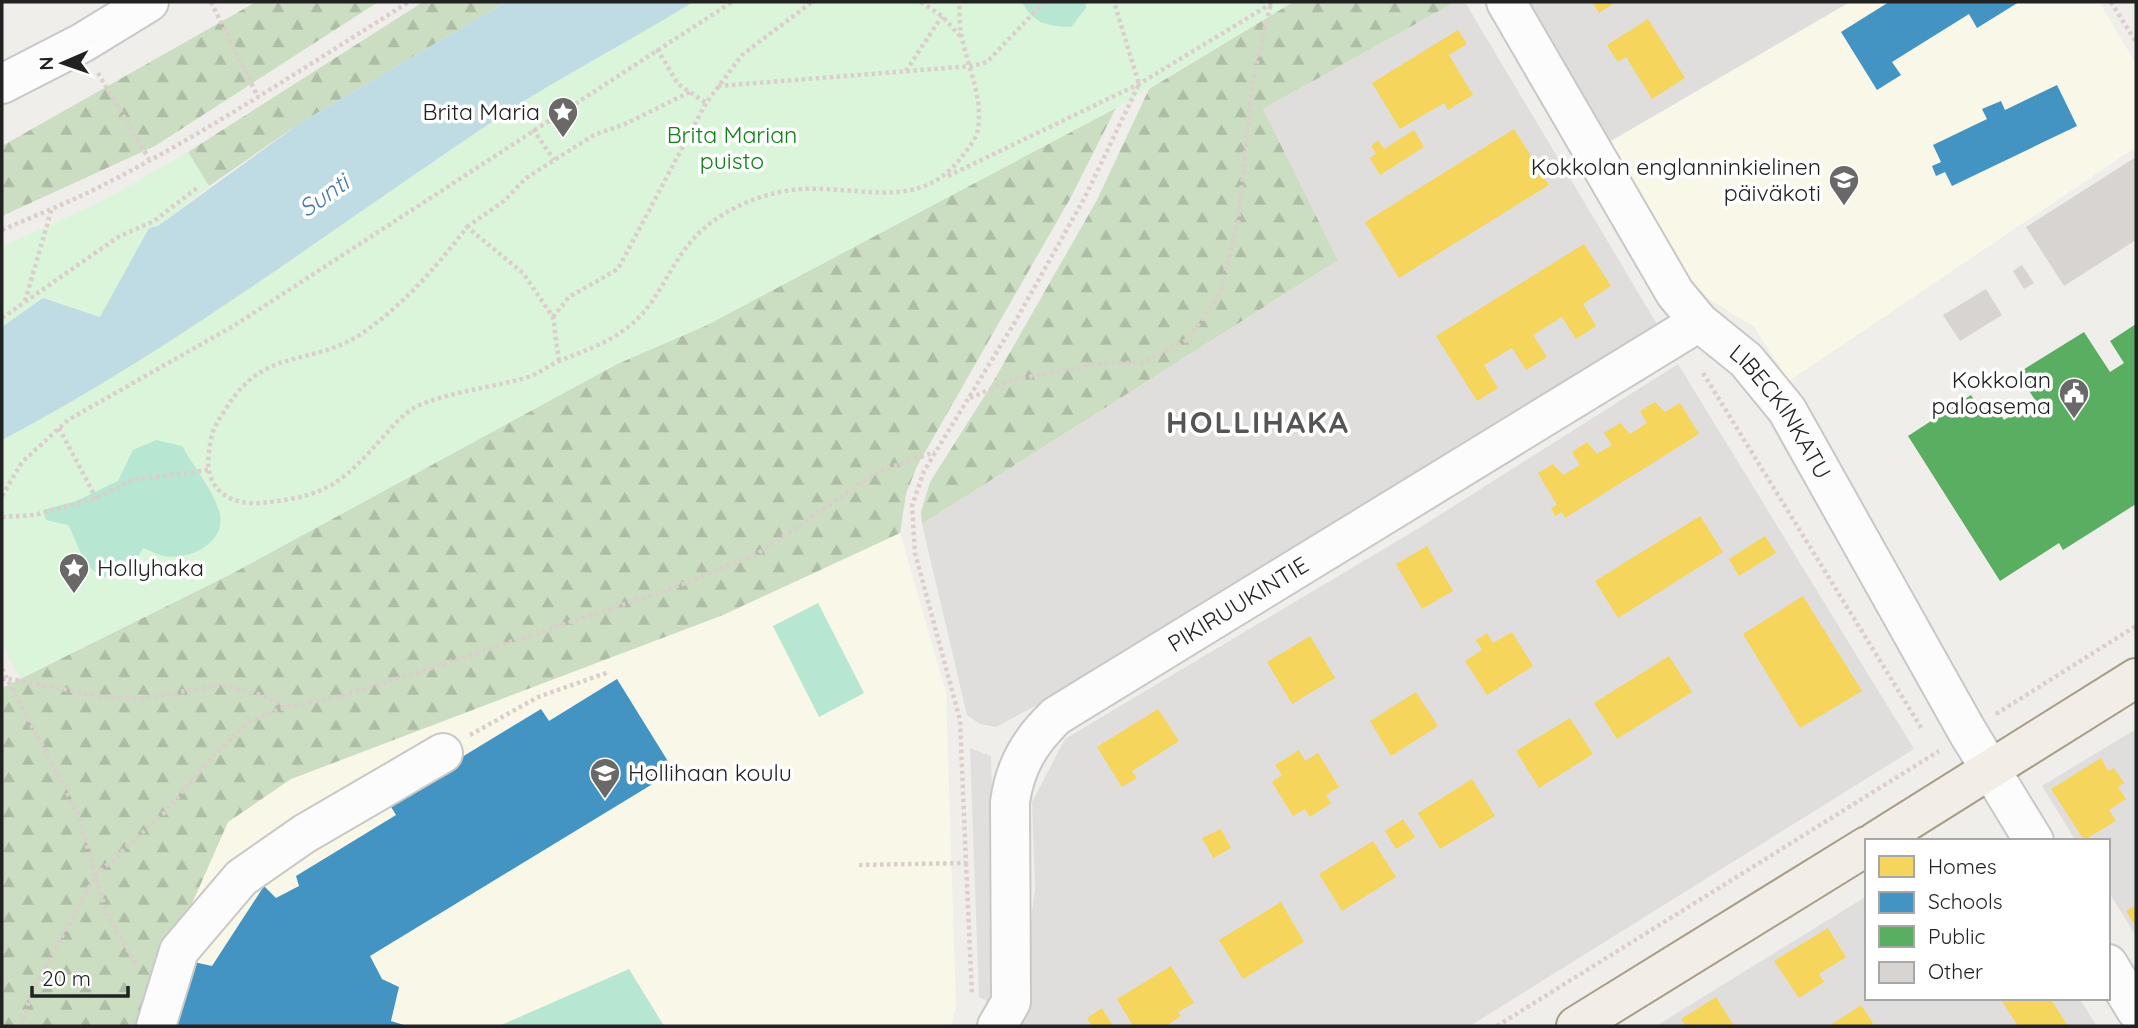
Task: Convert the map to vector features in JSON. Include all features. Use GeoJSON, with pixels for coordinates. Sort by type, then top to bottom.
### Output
{"type":"FeatureCollection","features":[{"type":"Feature","properties":{"kind":"main road"},"geometry":{"type":"LineString","coordinates":[[1879,839],[2136,678]]}},
{"type":"Feature","properties":{"kind":"main road"},"geometry":{"type":"LineString","coordinates":[[1576,1026],[1865,847]]}},
{"type":"Feature","properties":{"kind":"street"},"geometry":{"type":"LineString","coordinates":[[2,84],[82,43],[149,2]]}},
{"type":"Feature","properties":{"kind":"street","name":"LIBECKINKATU"},"geometry":{"type":"LineString","coordinates":[[1506,2],[1675,293],[1699,322],[1746,360],[1787,410],[1968,731],[2033,839]]}},
{"type":"Feature","properties":{"kind":"street","name":"PIKIRUUKINTIE"},"geometry":{"type":"LineString","coordinates":[[993,1008],[1010,802],[1018,764],[1041,730],[1056,716],[1699,322]]}},
{"type":"Feature","properties":{"kind":"street"},"geometry":{"type":"LineString","coordinates":[[158,1020],[178,951],[241,878],[304,834],[443,752]]}},
{"type":"Feature","properties":{"kind":"street"},"geometry":{"type":"LineString","coordinates":[[2110,967],[2136,1010]]}},
{"type":"Feature","properties":{"kind":"path"},"geometry":{"type":"LineString","coordinates":[[211,2],[258,97]]}},
{"type":"Feature","properties":{"kind":"path"},"geometry":{"type":"LineString","coordinates":[[2,230],[149,159],[258,97],[409,2]]}},
{"type":"Feature","properties":{"kind":"path"},"geometry":{"type":"LineString","coordinates":[[2,496],[22,462],[59,428],[235,325],[732,2]]}},
{"type":"Feature","properties":{"kind":"path"},"geometry":{"type":"LineString","coordinates":[[553,317],[569,297],[618,269],[706,103],[742,55],[812,2]]}},
{"type":"Feature","properties":{"kind":"path"},"geometry":{"type":"LineString","coordinates":[[921,2],[942,16],[961,37]]}},
{"type":"Feature","properties":{"kind":"path"},"geometry":{"type":"LineString","coordinates":[[946,176],[978,134],[978,102],[972,66],[961,37],[959,2]]}},
{"type":"Feature","properties":{"kind":"path"},"geometry":{"type":"LineString","coordinates":[[717,86],[972,66],[987,62],[1044,2]]}},
{"type":"Feature","properties":{"kind":"path"},"geometry":{"type":"LineString","coordinates":[[993,1008],[966,863],[960,720],[915,553],[911,521],[916,490],[935,452],[1085,197],[1139,84],[1114,2]]}},
{"type":"Feature","properties":{"kind":"path"},"geometry":{"type":"LineString","coordinates":[[2111,2],[2136,42]]}},
{"type":"Feature","properties":{"kind":"path"},"geometry":{"type":"LineString","coordinates":[[690,92],[625,124],[594,135],[526,178],[504,201],[467,227],[442,260],[390,312],[358,336],[324,350],[282,360],[255,373],[234,394],[213,429],[208,470],[218,489],[233,500],[256,504],[291,500],[332,487],[357,467],[398,420],[418,405],[451,394],[530,377],[559,361],[606,344],[633,324],[650,306],[695,237],[724,214],[752,200],[806,189],[894,192],[927,186],[1139,84],[1273,3]]}},
{"type":"Feature","properties":{"kind":"path"},"geometry":{"type":"LineString","coordinates":[[968,398],[1012,380],[1104,363],[1141,363],[1187,340],[1219,296],[1238,222],[1253,79],[1273,3]]}},
{"type":"Feature","properties":{"kind":"path"},"geometry":{"type":"LineString","coordinates":[[906,71],[942,16]]}},
{"type":"Feature","properties":{"kind":"path"},"geometry":{"type":"LineString","coordinates":[[82,43],[149,159]]}},
{"type":"Feature","properties":{"kind":"path"},"geometry":{"type":"LineString","coordinates":[[657,49],[678,84],[706,103]]}},
{"type":"Feature","properties":{"kind":"path"},"geometry":{"type":"LineString","coordinates":[[533,130],[554,160]]}},
{"type":"Feature","properties":{"kind":"path"},"geometry":{"type":"LineString","coordinates":[[2,318],[118,237],[154,221],[197,188]]}},
{"type":"Feature","properties":{"kind":"path"},"geometry":{"type":"LineString","coordinates":[[24,302],[52,208]]}},
{"type":"Feature","properties":{"kind":"path"},"geometry":{"type":"LineString","coordinates":[[467,227],[523,273],[553,317],[559,361]]}},
{"type":"Feature","properties":{"kind":"path"},"geometry":{"type":"LineString","coordinates":[[59,428],[96,498]]}},
{"type":"Feature","properties":{"kind":"path"},"geometry":{"type":"LineString","coordinates":[[22,1026],[31,993],[96,875],[164,813],[214,755],[250,720],[286,707],[337,697],[431,668],[673,588],[757,554],[879,471],[935,452]]}},
{"type":"Feature","properties":{"kind":"path"},"geometry":{"type":"LineString","coordinates":[[2,516],[36,515],[96,498],[131,480],[208,470]]}},
{"type":"Feature","properties":{"kind":"path"},"geometry":{"type":"LineString","coordinates":[[1497,1026],[2136,626]]}},
{"type":"Feature","properties":{"kind":"path"},"geometry":{"type":"LineString","coordinates":[[2,669],[4,679],[77,812],[107,915],[158,1020]]}},
{"type":"Feature","properties":{"kind":"path"},"geometry":{"type":"LineString","coordinates":[[443,752],[538,697],[609,672]]}},
{"type":"Feature","properties":{"kind":"path"},"geometry":{"type":"LineString","coordinates":[[4,679],[99,696],[138,699],[222,685],[261,695],[286,707]]}},
{"type":"Feature","properties":{"kind":"path"},"geometry":{"type":"LineString","coordinates":[[859,865],[966,863]]}},
{"type":"Feature","properties":{"kind":"shaded area"},"geometry":{"type":"Polygon","coordinates":[[[1455,2],[1465,2],[1658,326],[1039,704],[996,727],[980,724],[967,715],[922,524],[1338,260],[1263,109],[1455,2]]]}},
{"type":"Feature","properties":{"kind":"shaded area"},"geometry":{"type":"Polygon","coordinates":[[[1520,2],[1850,2],[1606,144],[1520,2]]]}},
{"type":"Feature","properties":{"kind":"shaded area","name":"Kokkolan englanninkielinen päiväkoti"},"geometry":{"type":"Polygon","coordinates":[[[1850,2],[2099,2],[2136,64],[2136,147],[1789,381],[1754,327],[1709,299],[1676,267],[1606,144],[1850,2]]]}},
{"type":"Feature","properties":{"kind":"shaded area"},"geometry":{"type":"Polygon","coordinates":[[[1678,364],[1914,749],[1470,1026],[1014,1026],[1018,1020],[1035,888],[1032,802],[1065,739],[1419,528],[1678,364]]]}},
{"type":"Feature","properties":{"kind":"shaded area","name":"Hollihaan koulu"},"geometry":{"type":"Polygon","coordinates":[[[900,533],[946,692],[956,1006],[951,1026],[138,1026],[228,822],[291,779],[723,615],[900,533]]]}},
{"type":"Feature","properties":{"kind":"shaded area"},"geometry":{"type":"Polygon","coordinates":[[[2136,729],[2136,936],[2110,894],[2110,839],[2075,839],[2042,786],[2136,729]]]}},
{"type":"Feature","properties":{"kind":"shaded area"},"geometry":{"type":"Polygon","coordinates":[[[970,748],[991,756],[999,1008],[979,997],[970,748]]]}},
{"type":"Feature","properties":{"kind":"shaded area"},"geometry":{"type":"Polygon","coordinates":[[[1865,897],[1865,1000],[2080,1000],[2097,1026],[1656,1026],[1865,897]]]}},
{"type":"Feature","properties":{"kind":"green space"},"geometry":{"type":"Polygon","coordinates":[[[256,2],[378,2],[155,146],[2,216],[2,146],[256,2]]]}},
{"type":"Feature","properties":{"kind":"green space"},"geometry":{"type":"Polygon","coordinates":[[[423,2],[506,2],[300,123],[209,186],[188,152],[423,2]]]}},
{"type":"Feature","properties":{"kind":"green space","name":"Brita Marian puisto"},"geometry":{"type":"Polygon","coordinates":[[[693,2],[1293,2],[1116,108],[707,325],[617,364],[231,574],[20,678],[2,643],[2,440],[132,365],[196,324],[507,112],[693,2]]]}},
{"type":"Feature","properties":{"kind":"green space"},"geometry":{"type":"Polygon","coordinates":[[[1022,2],[1086,2],[1086,8],[1071,27],[1063,27],[1036,19],[1022,2]]]}},
{"type":"Feature","properties":{"kind":"green space"},"geometry":{"type":"Polygon","coordinates":[[[1293,2],[1455,2],[1263,109],[1338,260],[922,524],[921,512],[930,482],[989,389],[1097,200],[1149,89],[1293,2]]]}},
{"type":"Feature","properties":{"kind":"green space"},"geometry":{"type":"Polygon","coordinates":[[[1116,108],[1071,197],[917,466],[906,494],[900,533],[723,615],[291,779],[228,822],[138,1026],[2,1026],[2,688],[231,574],[617,364],[707,325],[1116,108]]]}},
{"type":"Feature","properties":{"kind":"green space"},"geometry":{"type":"Polygon","coordinates":[[[188,152],[209,186],[158,226],[149,228],[100,317],[43,298],[2,327],[2,247],[104,200],[188,152]]]}},
{"type":"Feature","properties":{"kind":"green space"},"geometry":{"type":"Polygon","coordinates":[[[156,440],[182,446],[215,500],[221,519],[219,530],[206,546],[186,555],[164,556],[143,548],[128,568],[104,577],[85,561],[68,525],[46,520],[43,510],[76,501],[118,481],[133,450],[156,440]]]}},
{"type":"Feature","properties":{"kind":"green space"},"geometry":{"type":"Polygon","coordinates":[[[818,603],[864,693],[819,717],[773,626],[818,603]]]}},
{"type":"Feature","properties":{"kind":"green space"},"geometry":{"type":"Polygon","coordinates":[[[629,969],[664,1026],[499,1026],[629,969]]]}},
{"type":"Feature","properties":{"kind":"water","name":"Sunti"},"geometry":{"type":"Polygon","coordinates":[[[506,2],[693,2],[507,112],[196,324],[132,365],[2,440],[2,327],[43,298],[100,317],[149,228],[158,226],[300,123],[506,2]]]}},
{"type":"Feature","properties":{"kind":"building: Homes"},"geometry":{"type":"Polygon","coordinates":[[[1592,2],[1616,2],[1599,13],[1592,2]]]}},
{"type":"Feature","properties":{"kind":"building: Homes"},"geometry":{"type":"Polygon","coordinates":[[[1648,19],[1685,78],[1652,99],[1626,57],[1618,62],[1607,45],[1648,19]]]}},
{"type":"Feature","properties":{"kind":"building: Homes"},"geometry":{"type":"Polygon","coordinates":[[[1458,30],[1467,44],[1449,55],[1473,95],[1448,110],[1444,103],[1400,129],[1372,83],[1458,30]]]}},
{"type":"Feature","properties":{"kind":"building: Homes"},"geometry":{"type":"Polygon","coordinates":[[[1514,129],[1549,185],[1399,278],[1365,222],[1514,129]]]}},
{"type":"Feature","properties":{"kind":"building: Homes"},"geometry":{"type":"Polygon","coordinates":[[[1414,130],[1424,147],[1380,175],[1370,158],[1376,154],[1371,146],[1378,140],[1384,149],[1414,130]]]}},
{"type":"Feature","properties":{"kind":"building: Homes"},"geometry":{"type":"Polygon","coordinates":[[[1584,244],[1611,286],[1583,304],[1596,326],[1576,339],[1562,317],[1533,335],[1547,357],[1526,370],[1512,348],[1484,365],[1498,388],[1477,401],[1436,336],[1584,244]]]}},
{"type":"Feature","properties":{"kind":"building: Homes"},"geometry":{"type":"Polygon","coordinates":[[[1655,402],[1665,412],[1680,403],[1699,434],[1565,518],[1562,512],[1555,516],[1551,508],[1557,505],[1538,473],[1553,464],[1563,475],[1580,465],[1572,452],[1587,442],[1597,454],[1612,445],[1604,433],[1620,423],[1630,434],[1647,423],[1640,411],[1655,402]]]}},
{"type":"Feature","properties":{"kind":"building: Homes"},"geometry":{"type":"Polygon","coordinates":[[[1700,516],[1723,552],[1618,618],[1595,581],[1700,516]]]}},
{"type":"Feature","properties":{"kind":"building: Homes"},"geometry":{"type":"Polygon","coordinates":[[[1765,536],[1776,553],[1739,576],[1729,559],[1765,536]]]}},
{"type":"Feature","properties":{"kind":"building: Homes"},"geometry":{"type":"Polygon","coordinates":[[[1427,546],[1453,591],[1422,609],[1396,564],[1427,546]]]}},
{"type":"Feature","properties":{"kind":"building: Homes"},"geometry":{"type":"Polygon","coordinates":[[[1803,596],[1862,691],[1800,728],[1743,634],[1803,596]]]}},
{"type":"Feature","properties":{"kind":"building: Homes"},"geometry":{"type":"Polygon","coordinates":[[[1512,632],[1533,666],[1487,695],[1465,661],[1482,650],[1476,640],[1487,633],[1493,643],[1512,632]]]}},
{"type":"Feature","properties":{"kind":"building: Homes"},"geometry":{"type":"Polygon","coordinates":[[[1310,636],[1335,678],[1292,704],[1267,662],[1310,636]]]}},
{"type":"Feature","properties":{"kind":"building: Homes"},"geometry":{"type":"Polygon","coordinates":[[[1669,656],[1692,692],[1617,739],[1594,703],[1669,656]]]}},
{"type":"Feature","properties":{"kind":"building: Homes"},"geometry":{"type":"Polygon","coordinates":[[[1416,692],[1438,726],[1391,756],[1370,721],[1416,692]]]}},
{"type":"Feature","properties":{"kind":"building: Homes"},"geometry":{"type":"Polygon","coordinates":[[[1158,709],[1179,741],[1132,771],[1137,778],[1122,787],[1097,747],[1158,709]]]}},
{"type":"Feature","properties":{"kind":"building: Homes"},"geometry":{"type":"Polygon","coordinates":[[[1570,718],[1593,754],[1539,788],[1516,751],[1570,718]]]}},
{"type":"Feature","properties":{"kind":"building: Homes"},"geometry":{"type":"Polygon","coordinates":[[[1299,750],[1305,761],[1318,753],[1339,787],[1326,795],[1331,803],[1310,817],[1305,809],[1293,816],[1272,782],[1282,775],[1275,765],[1299,750]]]}},
{"type":"Feature","properties":{"kind":"building: Homes"},"geometry":{"type":"Polygon","coordinates":[[[2101,758],[2108,771],[2114,768],[2124,783],[2118,787],[2126,799],[2109,810],[2116,821],[2083,839],[2051,789],[2101,758]]]}},
{"type":"Feature","properties":{"kind":"building: Homes"},"geometry":{"type":"Polygon","coordinates":[[[1472,779],[1495,816],[1440,849],[1418,813],[1472,779]]]}},
{"type":"Feature","properties":{"kind":"building: Homes"},"geometry":{"type":"Polygon","coordinates":[[[1403,819],[1415,837],[1396,849],[1385,831],[1403,819]]]}},
{"type":"Feature","properties":{"kind":"building: Homes"},"geometry":{"type":"Polygon","coordinates":[[[1221,829],[1231,848],[1213,858],[1202,838],[1221,829]]]}},
{"type":"Feature","properties":{"kind":"building: Homes"},"geometry":{"type":"Polygon","coordinates":[[[1373,841],[1396,877],[1342,911],[1319,874],[1373,841]]]}},
{"type":"Feature","properties":{"kind":"building: Homes"},"geometry":{"type":"Polygon","coordinates":[[[1281,902],[1304,942],[1243,979],[1219,940],[1281,902]]]}},
{"type":"Feature","properties":{"kind":"building: Homes"},"geometry":{"type":"Polygon","coordinates":[[[2136,905],[2136,927],[2126,911],[2136,905]]]}},
{"type":"Feature","properties":{"kind":"building: Homes"},"geometry":{"type":"Polygon","coordinates":[[[1828,928],[1846,957],[1819,974],[1824,982],[1799,998],[1774,961],[1828,928]]]}},
{"type":"Feature","properties":{"kind":"building: Homes"},"geometry":{"type":"Polygon","coordinates":[[[1171,966],[1194,1003],[1178,1012],[1181,1016],[1166,1026],[1133,1026],[1117,999],[1171,966]]]}},
{"type":"Feature","properties":{"kind":"building: Homes"},"geometry":{"type":"Polygon","coordinates":[[[1716,997],[1734,1026],[1686,1026],[1681,1019],[1716,997]]]}},
{"type":"Feature","properties":{"kind":"building: Homes"},"geometry":{"type":"Polygon","coordinates":[[[2001,1000],[2051,1000],[2068,1026],[2018,1026],[2001,1000]]]}},
{"type":"Feature","properties":{"kind":"building: Homes"},"geometry":{"type":"Polygon","coordinates":[[[1861,1005],[1873,1023],[1869,1026],[1829,1026],[1861,1005]]]}},
{"type":"Feature","properties":{"kind":"building: Homes"},"geometry":{"type":"Polygon","coordinates":[[[1102,1008],[1113,1026],[1092,1026],[1087,1018],[1102,1008]]]}},
{"type":"Feature","properties":{"kind":"building: Schools"},"geometry":{"type":"Polygon","coordinates":[[[1889,2],[2019,2],[1977,28],[1969,14],[1892,62],[1901,75],[1877,90],[1841,32],[1889,2]]]}},
{"type":"Feature","properties":{"kind":"building: Schools"},"geometry":{"type":"Polygon","coordinates":[[[2057,85],[2077,126],[1952,186],[1945,172],[1936,176],[1932,166],[1941,162],[1933,145],[1987,119],[1982,109],[2001,101],[2005,110],[2057,85]]]}},
{"type":"Feature","properties":{"kind":"building: Schools"},"geometry":{"type":"Polygon","coordinates":[[[617,679],[674,771],[370,956],[382,979],[399,987],[391,1021],[407,1026],[170,1026],[189,961],[212,966],[264,886],[276,898],[299,886],[296,876],[396,815],[388,802],[541,709],[549,721],[617,679]]]}},
{"type":"Feature","properties":{"kind":"building: Public"},"geometry":{"type":"Polygon","coordinates":[[[2136,324],[2136,504],[2063,550],[2059,543],[2000,581],[1908,436],[1971,395],[1981,411],[1993,403],[2004,420],[2035,400],[2018,373],[2084,332],[2110,372],[2124,363],[2110,341],[2136,324]]]}},
{"type":"Feature","properties":{"kind":"building: Other"},"geometry":{"type":"Polygon","coordinates":[[[2136,157],[2136,240],[2064,286],[2026,227],[2136,157]]]}},
{"type":"Feature","properties":{"kind":"building: Other"},"geometry":{"type":"Polygon","coordinates":[[[2022,265],[2034,283],[2024,289],[2013,271],[2022,265]]]}},
{"type":"Feature","properties":{"kind":"building: Other"},"geometry":{"type":"Polygon","coordinates":[[[1986,289],[2002,315],[1960,341],[1943,315],[1986,289]]]}},
{"type":"Feature","properties":{"kind":"place","name":"Brita Maria"},"geometry":{"type":"Point","coordinates":[563,139]}},
{"type":"Feature","properties":{"kind":"place","name":"Kokkolan englanninkielinen päiväkoti"},"geometry":{"type":"Point","coordinates":[1844,207]}},
{"type":"Feature","properties":{"kind":"place","name":"Kokkolan paloasema"},"geometry":{"type":"Point","coordinates":[2074,420]}},
{"type":"Feature","properties":{"kind":"place","name":"Hollyhaka"},"geometry":{"type":"Point","coordinates":[74,595]}},
{"type":"Feature","properties":{"kind":"place","name":"Hollihaan koulu"},"geometry":{"type":"Point","coordinates":[605,800]}},
{"type":"Feature","properties":{"kind":"district","name":"HOLLIHAKA"},"geometry":{"type":"Point","coordinates":[1258,423]}}]}
